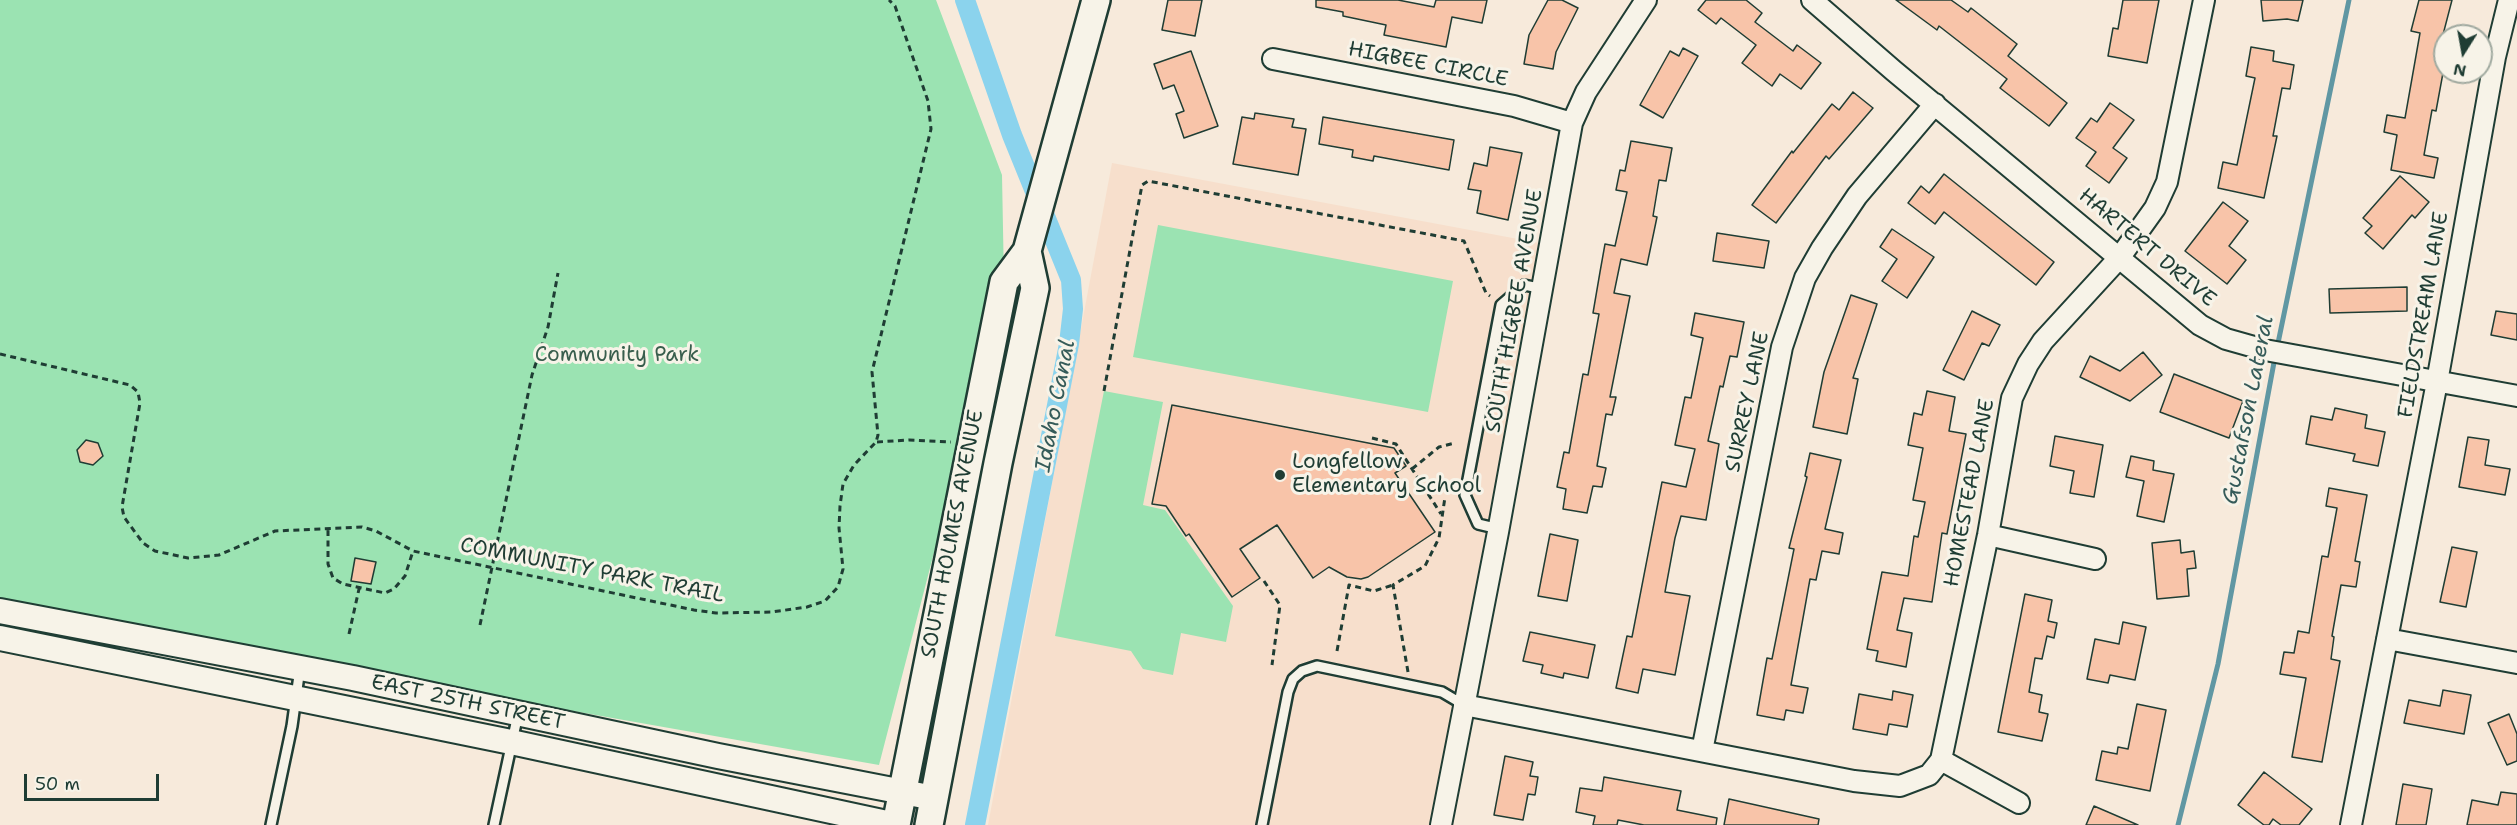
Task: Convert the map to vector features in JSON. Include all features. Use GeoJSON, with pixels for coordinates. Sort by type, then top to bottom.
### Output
{"type":"FeatureCollection","features":[{"type":"Feature","properties":{"kind":"main road","name":"SOUTH HOLMES AVENUE"},"geometry":{"type":"LineString","coordinates":[[896,825],[1004,282],[1027,251],[1096,0]]}},
{"type":"Feature","properties":{"kind":"main road","name":"SOUTH HOLMES AVENUE"},"geometry":{"type":"LineString","coordinates":[[930,825],[998,463],[1035,288],[1027,251]]}},
{"type":"Feature","properties":{"kind":"street","name":"SOUTH HIGBEE AVENUE"},"geometry":{"type":"LineString","coordinates":[[1441,825],[1544,289],[1572,123],[1586,92],[1646,0]]}},
{"type":"Feature","properties":{"kind":"street","name":"HARTERT DRIVE"},"geometry":{"type":"LineString","coordinates":[[1812,0],[2199,325],[2226,339],[2265,351],[2517,396]]}},
{"type":"Feature","properties":{"kind":"street","name":"HOMESTEAD LANE"},"geometry":{"type":"LineString","coordinates":[[1941,760],[1988,535],[2012,398],[2028,364],[2050,333],[2120,257],[2155,208],[2167,182],[2204,0]]}},
{"type":"Feature","properties":{"kind":"street","name":"FIELDSTREAM LANE"},"geometry":{"type":"LineString","coordinates":[[2351,825],[2438,382],[2495,57],[2509,0]]}},
{"type":"Feature","properties":{"kind":"street","name":"HIGBEE CIRCLE"},"geometry":{"type":"LineString","coordinates":[[1273,59],[1514,106],[1572,123]]}},
{"type":"Feature","properties":{"kind":"street","name":"SURREY LANE"},"geometry":{"type":"LineString","coordinates":[[1702,751],[1782,347],[1805,278],[1857,196],[1935,104]]}},
{"type":"Feature","properties":{"kind":"street"},"geometry":{"type":"LineString","coordinates":[[1988,535],[2095,559]]}},
{"type":"Feature","properties":{"kind":"street","name":"EAST 25TH STREET"},"geometry":{"type":"LineString","coordinates":[[0,611],[300,668],[934,798]]}},
{"type":"Feature","properties":{"kind":"street","name":"EAST 25TH STREET"},"geometry":{"type":"LineString","coordinates":[[0,638],[296,697],[896,825]]}},
{"type":"Feature","properties":{"kind":"street"},"geometry":{"type":"LineString","coordinates":[[2387,639],[2517,663]]}},
{"type":"Feature","properties":{"kind":"street"},"geometry":{"type":"LineString","coordinates":[[1464,705],[1854,781],[1900,786],[1929,775],[1941,760],[2019,803]]}},
{"type":"Feature","properties":{"kind":"lane"},"geometry":{"type":"LineString","coordinates":[[1499,529],[1478,524],[1465,495],[1501,305],[1524,285],[1544,289]]}},
{"type":"Feature","properties":{"kind":"lane"},"geometry":{"type":"LineString","coordinates":[[1262,825],[1288,692],[1293,679],[1302,670],[1317,666],[1442,692],[1464,705]]}},
{"type":"Feature","properties":{"kind":"lane"},"geometry":{"type":"LineString","coordinates":[[271,825],[300,668]]}},
{"type":"Feature","properties":{"kind":"lane"},"geometry":{"type":"LineString","coordinates":[[494,825],[518,714]]}},
{"type":"Feature","properties":{"kind":"path"},"geometry":{"type":"LineString","coordinates":[[890,0],[895,6],[928,101],[931,129],[872,372],[878,435],[876,442],[909,440],[971,442]]}},
{"type":"Feature","properties":{"kind":"path"},"geometry":{"type":"LineString","coordinates":[[1104,391],[1142,185],[1148,181],[1464,241],[1486,293],[1501,305]]}},
{"type":"Feature","properties":{"kind":"path"},"geometry":{"type":"LineString","coordinates":[[480,625],[532,375],[548,327],[558,273]]}},
{"type":"Feature","properties":{"kind":"path","name":"COMMUNITY PARK TRAIL"},"geometry":{"type":"LineString","coordinates":[[0,354],[130,385],[138,393],[140,403],[122,507],[124,517],[143,543],[155,551],[188,558],[219,555],[275,531],[363,527],[376,531],[413,551],[716,613],[772,612],[825,601],[838,587],[843,569],[839,528],[843,484],[854,465],[876,442]]}},
{"type":"Feature","properties":{"kind":"path"},"geometry":{"type":"LineString","coordinates":[[1372,438],[1396,444],[1442,516]]}},
{"type":"Feature","properties":{"kind":"path"},"geometry":{"type":"LineString","coordinates":[[1412,468],[1439,447],[1455,443]]}},
{"type":"Feature","properties":{"kind":"path"},"geometry":{"type":"LineString","coordinates":[[1337,651],[1349,585],[1374,591],[1393,585],[1425,566],[1439,538],[1445,497]]}},
{"type":"Feature","properties":{"kind":"path"},"geometry":{"type":"LineString","coordinates":[[328,530],[328,564],[333,578],[343,584],[359,588],[385,593],[394,589],[405,576],[413,551]]}},
{"type":"Feature","properties":{"kind":"path"},"geometry":{"type":"LineString","coordinates":[[1264,581],[1280,605],[1272,665]]}},
{"type":"Feature","properties":{"kind":"path"},"geometry":{"type":"LineString","coordinates":[[1393,585],[1408,672]]}},
{"type":"Feature","properties":{"kind":"path"},"geometry":{"type":"LineString","coordinates":[[349,634],[359,588]]}},
{"type":"Feature","properties":{"kind":"shaded area","name":"Longfellow Elementary School"},"geometry":{"type":"Polygon","coordinates":[[[1112,163],[1550,245],[1441,825],[988,825],[1112,163]]]}},
{"type":"Feature","properties":{"kind":"green space","name":"Community Park"},"geometry":{"type":"Polygon","coordinates":[[[0,0],[936,0],[1002,175],[1004,282],[879,765],[0,610],[0,0]]]}},
{"type":"Feature","properties":{"kind":"green space"},"geometry":{"type":"Polygon","coordinates":[[[1158,225],[1453,281],[1428,412],[1133,357],[1158,225]]]}},
{"type":"Feature","properties":{"kind":"green space"},"geometry":{"type":"Polygon","coordinates":[[[1104,391],[1163,402],[1143,505],[1165,510],[1233,606],[1226,642],[1181,633],[1173,675],[1143,669],[1131,651],[1055,636],[1104,391]]]}},
{"type":"Feature","properties":{"kind":"building"},"geometry":{"type":"Polygon","coordinates":[[[1168,0],[1202,0],[1195,36],[1162,30],[1168,0]]]}},
{"type":"Feature","properties":{"kind":"building"},"geometry":{"type":"Polygon","coordinates":[[[1316,0],[1398,0],[1434,7],[1436,0],[1487,0],[1482,23],[1452,17],[1446,47],[1384,35],[1386,25],[1343,16],[1343,12],[1316,7],[1316,0]]]}},
{"type":"Feature","properties":{"kind":"building"},"geometry":{"type":"Polygon","coordinates":[[[1548,0],[1562,0],[1578,8],[1556,52],[1553,69],[1524,64],[1529,35],[1548,0]]]}},
{"type":"Feature","properties":{"kind":"building"},"geometry":{"type":"Polygon","coordinates":[[[1706,0],[1746,0],[1762,13],[1755,22],[1793,51],[1797,45],[1821,63],[1801,89],[1780,74],[1772,86],[1742,63],[1756,45],[1721,18],[1716,24],[1698,10],[1706,0]]]}},
{"type":"Feature","properties":{"kind":"building"},"geometry":{"type":"Polygon","coordinates":[[[1896,0],[1951,0],[1968,12],[1971,8],[2017,44],[2008,56],[2067,103],[2049,126],[2000,88],[2007,79],[1939,26],[1937,30],[1896,0]]]}},
{"type":"Feature","properties":{"kind":"building"},"geometry":{"type":"Polygon","coordinates":[[[2123,0],[2159,0],[2147,63],[2108,56],[2113,28],[2118,29],[2123,0]]]}},
{"type":"Feature","properties":{"kind":"building"},"geometry":{"type":"Polygon","coordinates":[[[2261,0],[2303,0],[2298,21],[2287,19],[2263,21],[2261,0]]]}},
{"type":"Feature","properties":{"kind":"building"},"geometry":{"type":"Polygon","coordinates":[[[2419,0],[2452,0],[2446,24],[2433,24],[2433,84],[2441,84],[2436,111],[2432,110],[2424,155],[2438,158],[2434,178],[2391,170],[2397,135],[2384,132],[2387,115],[2405,118],[2420,33],[2411,31],[2419,0]]]}},
{"type":"Feature","properties":{"kind":"building"},"geometry":{"type":"Polygon","coordinates":[[[2251,47],[2274,51],[2273,61],[2294,65],[2290,89],[2282,88],[2273,136],[2277,136],[2264,198],[2218,188],[2223,162],[2237,165],[2255,78],[2246,76],[2251,47]]]}},
{"type":"Feature","properties":{"kind":"building"},"geometry":{"type":"Polygon","coordinates":[[[1683,48],[1698,56],[1663,118],[1640,105],[1670,51],[1679,56],[1683,48]]]}},
{"type":"Feature","properties":{"kind":"building"},"geometry":{"type":"Polygon","coordinates":[[[1191,51],[1218,126],[1184,138],[1176,114],[1184,111],[1174,85],[1163,89],[1154,64],[1191,51]]]}},
{"type":"Feature","properties":{"kind":"building"},"geometry":{"type":"Polygon","coordinates":[[[1853,92],[1873,108],[1829,159],[1826,156],[1776,223],[1752,205],[1792,151],[1793,153],[1832,104],[1839,110],[1853,92]]]}},
{"type":"Feature","properties":{"kind":"building"},"geometry":{"type":"Polygon","coordinates":[[[2110,103],[2134,120],[2113,148],[2127,158],[2109,183],[2086,166],[2096,152],[2076,138],[2091,118],[2097,122],[2110,103]]]}},
{"type":"Feature","properties":{"kind":"building"},"geometry":{"type":"Polygon","coordinates":[[[1255,113],[1294,119],[1292,127],[1306,129],[1298,175],[1233,164],[1242,117],[1254,119],[1255,113]]]}},
{"type":"Feature","properties":{"kind":"building"},"geometry":{"type":"Polygon","coordinates":[[[1323,117],[1454,140],[1449,170],[1374,156],[1373,161],[1352,157],[1353,150],[1319,144],[1323,117]]]}},
{"type":"Feature","properties":{"kind":"building"},"geometry":{"type":"Polygon","coordinates":[[[1631,141],[1672,148],[1666,181],[1659,180],[1653,216],[1657,217],[1647,265],[1621,259],[1614,293],[1630,296],[1610,397],[1616,397],[1612,415],[1606,414],[1597,466],[1606,468],[1602,487],[1593,486],[1587,513],[1563,509],[1566,489],[1557,487],[1564,452],[1569,453],[1583,374],[1588,375],[1599,314],[1593,313],[1605,244],[1615,246],[1627,192],[1616,190],[1620,170],[1625,171],[1631,141]]]}},
{"type":"Feature","properties":{"kind":"building"},"geometry":{"type":"Polygon","coordinates":[[[1490,147],[1522,153],[1508,220],[1477,213],[1481,191],[1468,189],[1474,163],[1487,166],[1490,147]]]}},
{"type":"Feature","properties":{"kind":"building"},"geometry":{"type":"Polygon","coordinates":[[[1944,174],[2054,262],[2036,285],[1944,212],[1935,224],[1908,203],[1921,186],[1929,193],[1944,174]]]}},
{"type":"Feature","properties":{"kind":"building"},"geometry":{"type":"Polygon","coordinates":[[[2400,176],[2429,202],[2415,218],[2412,215],[2383,249],[2365,233],[2372,226],[2363,218],[2400,176]]]}},
{"type":"Feature","properties":{"kind":"building"},"geometry":{"type":"Polygon","coordinates":[[[2223,202],[2248,221],[2229,246],[2246,260],[2227,284],[2185,251],[2223,202]]]}},
{"type":"Feature","properties":{"kind":"building"},"geometry":{"type":"Polygon","coordinates":[[[1892,229],[1934,257],[1907,298],[1882,281],[1897,259],[1880,247],[1892,229]]]}},
{"type":"Feature","properties":{"kind":"building"},"geometry":{"type":"Polygon","coordinates":[[[1717,233],[1769,241],[1764,268],[1713,261],[1717,233]]]}},
{"type":"Feature","properties":{"kind":"building"},"geometry":{"type":"Polygon","coordinates":[[[2407,287],[2407,311],[2330,313],[2329,289],[2407,287]]]}},
{"type":"Feature","properties":{"kind":"building"},"geometry":{"type":"Polygon","coordinates":[[[1851,295],[1877,304],[1853,378],[1858,379],[1847,434],[1813,427],[1824,372],[1851,295]]]}},
{"type":"Feature","properties":{"kind":"building"},"geometry":{"type":"Polygon","coordinates":[[[1972,311],[2000,325],[1989,346],[1982,343],[1964,380],[1943,370],[1972,311]]]}},
{"type":"Feature","properties":{"kind":"building"},"geometry":{"type":"Polygon","coordinates":[[[2496,311],[2517,314],[2517,340],[2491,335],[2496,311]]]}},
{"type":"Feature","properties":{"kind":"building"},"geometry":{"type":"Polygon","coordinates":[[[1695,313],[1744,322],[1737,357],[1730,356],[1723,387],[1720,386],[1708,441],[1719,444],[1706,520],[1681,516],[1675,538],[1665,592],[1690,596],[1675,675],[1643,669],[1638,693],[1616,688],[1627,636],[1632,637],[1662,482],[1686,487],[1695,449],[1675,445],[1685,397],[1691,398],[1703,338],[1691,335],[1695,313]]]}},
{"type":"Feature","properties":{"kind":"building"},"geometry":{"type":"Polygon","coordinates":[[[2143,352],[2162,375],[2130,401],[2080,377],[2090,356],[2120,371],[2143,352]]]}},
{"type":"Feature","properties":{"kind":"building"},"geometry":{"type":"Polygon","coordinates":[[[2174,374],[2243,401],[2229,438],[2160,412],[2174,374]]]}},
{"type":"Feature","properties":{"kind":"building"},"geometry":{"type":"Polygon","coordinates":[[[1927,391],[1955,397],[1949,431],[1966,434],[1947,534],[1942,533],[1932,602],[1904,598],[1897,630],[1912,633],[1906,667],[1876,661],[1878,651],[1867,649],[1882,572],[1908,576],[1914,536],[1918,537],[1925,502],[1913,500],[1923,448],[1908,445],[1914,413],[1922,415],[1927,391]]]}},
{"type":"Feature","properties":{"kind":"building"},"geometry":{"type":"Polygon","coordinates":[[[1172,405],[1394,448],[1406,466],[1395,473],[1435,532],[1368,577],[1361,579],[1347,577],[1329,567],[1313,578],[1277,525],[1240,549],[1260,578],[1232,597],[1189,534],[1186,536],[1166,506],[1152,504],[1172,405]]]}},
{"type":"Feature","properties":{"kind":"building"},"geometry":{"type":"Polygon","coordinates":[[[2335,408],[2367,415],[2365,428],[2385,432],[2378,466],[2353,461],[2355,454],[2306,444],[2311,416],[2332,420],[2335,408]]]}},
{"type":"Feature","properties":{"kind":"building"},"geometry":{"type":"Polygon","coordinates":[[[2055,436],[2103,445],[2094,497],[2070,493],[2074,471],[2050,466],[2055,436]]]}},
{"type":"Feature","properties":{"kind":"building"},"geometry":{"type":"Polygon","coordinates":[[[2468,437],[2489,440],[2485,465],[2510,469],[2505,495],[2459,487],[2468,437]]]}},
{"type":"Feature","properties":{"kind":"building"},"geometry":{"type":"Polygon","coordinates":[[[86,440],[98,443],[103,456],[93,465],[80,462],[77,450],[86,440]]]}},
{"type":"Feature","properties":{"kind":"building"},"geometry":{"type":"Polygon","coordinates":[[[1810,453],[1841,460],[1825,529],[1843,533],[1839,554],[1822,551],[1816,580],[1810,579],[1791,685],[1808,688],[1803,713],[1786,710],[1784,720],[1757,715],[1767,658],[1772,659],[1794,549],[1789,548],[1807,477],[1805,476],[1810,453]]]}},
{"type":"Feature","properties":{"kind":"building"},"geometry":{"type":"Polygon","coordinates":[[[2131,456],[2154,461],[2153,470],[2174,474],[2164,522],[2137,516],[2144,481],[2126,477],[2131,456]]]}},
{"type":"Feature","properties":{"kind":"building"},"geometry":{"type":"Polygon","coordinates":[[[2329,488],[2367,495],[2355,561],[2360,562],[2356,587],[2341,585],[2332,636],[2334,637],[2331,659],[2340,661],[2322,762],[2292,757],[2306,678],[2280,674],[2284,652],[2294,653],[2298,631],[2309,633],[2322,556],[2328,557],[2337,508],[2326,506],[2329,488]]]}},
{"type":"Feature","properties":{"kind":"building"},"geometry":{"type":"Polygon","coordinates":[[[1550,534],[1578,540],[1567,601],[1538,596],[1550,534]]]}},
{"type":"Feature","properties":{"kind":"building"},"geometry":{"type":"Polygon","coordinates":[[[2180,540],[2181,553],[2194,551],[2196,568],[2187,569],[2189,596],[2157,599],[2152,543],[2180,540]]]}},
{"type":"Feature","properties":{"kind":"building"},"geometry":{"type":"Polygon","coordinates":[[[2452,547],[2477,552],[2466,607],[2440,602],[2452,547]]]}},
{"type":"Feature","properties":{"kind":"building"},"geometry":{"type":"Polygon","coordinates":[[[355,558],[376,562],[371,584],[351,581],[355,558]]]}},
{"type":"Feature","properties":{"kind":"building"},"geometry":{"type":"Polygon","coordinates":[[[2025,594],[2052,600],[2048,621],[2057,623],[2054,638],[2047,636],[2042,659],[2035,658],[2029,692],[2042,695],[2039,712],[2048,714],[2042,741],[1998,732],[2025,594]]]}},
{"type":"Feature","properties":{"kind":"building"},"geometry":{"type":"Polygon","coordinates":[[[2123,622],[2146,627],[2135,680],[2110,675],[2108,683],[2087,679],[2095,639],[2119,644],[2123,622]]]}},
{"type":"Feature","properties":{"kind":"building"},"geometry":{"type":"Polygon","coordinates":[[[1530,632],[1595,645],[1588,678],[1564,673],[1563,678],[1541,673],[1543,665],[1523,661],[1530,632]]]}},
{"type":"Feature","properties":{"kind":"building"},"geometry":{"type":"Polygon","coordinates":[[[2443,690],[2471,695],[2464,734],[2404,723],[2409,700],[2440,706],[2443,690]]]}},
{"type":"Feature","properties":{"kind":"building"},"geometry":{"type":"Polygon","coordinates":[[[1893,691],[1913,695],[1907,727],[1889,724],[1887,735],[1853,729],[1859,694],[1892,700],[1893,691]]]}},
{"type":"Feature","properties":{"kind":"building"},"geometry":{"type":"Polygon","coordinates":[[[2137,704],[2166,710],[2150,791],[2096,780],[2102,751],[2117,754],[2118,747],[2128,749],[2137,704]]]}},
{"type":"Feature","properties":{"kind":"building"},"geometry":{"type":"Polygon","coordinates":[[[2509,714],[2517,734],[2517,761],[2507,765],[2488,723],[2509,714]]]}},
{"type":"Feature","properties":{"kind":"building"},"geometry":{"type":"Polygon","coordinates":[[[1505,756],[1533,762],[1530,776],[1538,777],[1535,795],[1528,794],[1523,820],[1494,815],[1505,756]]]}},
{"type":"Feature","properties":{"kind":"building"},"geometry":{"type":"Polygon","coordinates":[[[2264,772],[2312,809],[2299,825],[2281,825],[2273,819],[2269,825],[2264,825],[2238,805],[2264,772]]]}},
{"type":"Feature","properties":{"kind":"building"},"geometry":{"type":"Polygon","coordinates":[[[1604,777],[1681,791],[1677,810],[1717,818],[1716,825],[1644,825],[1618,820],[1617,825],[1593,825],[1595,816],[1576,812],[1580,788],[1602,791],[1604,777]]]}},
{"type":"Feature","properties":{"kind":"building"},"geometry":{"type":"Polygon","coordinates":[[[2403,784],[2432,789],[2426,825],[2396,825],[2403,784]]]}},
{"type":"Feature","properties":{"kind":"building"},"geometry":{"type":"Polygon","coordinates":[[[2501,792],[2517,794],[2517,825],[2467,825],[2472,800],[2498,805],[2501,792]]]}},
{"type":"Feature","properties":{"kind":"building"},"geometry":{"type":"Polygon","coordinates":[[[1729,799],[1819,819],[1818,825],[1724,825],[1729,799]]]}},
{"type":"Feature","properties":{"kind":"building"},"geometry":{"type":"Polygon","coordinates":[[[2094,806],[2138,825],[2086,825],[2094,806]]]}},
{"type":"Feature","properties":{"kind":"waterway","name":"Idaho Canal"},"geometry":{"type":"LineString","coordinates":[[965,0],[1012,135],[1071,280],[1073,309],[1069,344],[975,825]]}},
{"type":"Feature","properties":{"kind":"waterway","name":"Gustafson Lateral"},"geometry":{"type":"LineString","coordinates":[[2277,348],[2349,0]]}},
{"type":"Feature","properties":{"kind":"waterway","name":"Gustafson Lateral"},"geometry":{"type":"LineString","coordinates":[[2178,825],[2218,664],[2275,357]]}},
{"type":"Feature","properties":{"kind":"place","name":"Longfellow Elementary School"},"geometry":{"type":"Point","coordinates":[1280,475]}}]}
